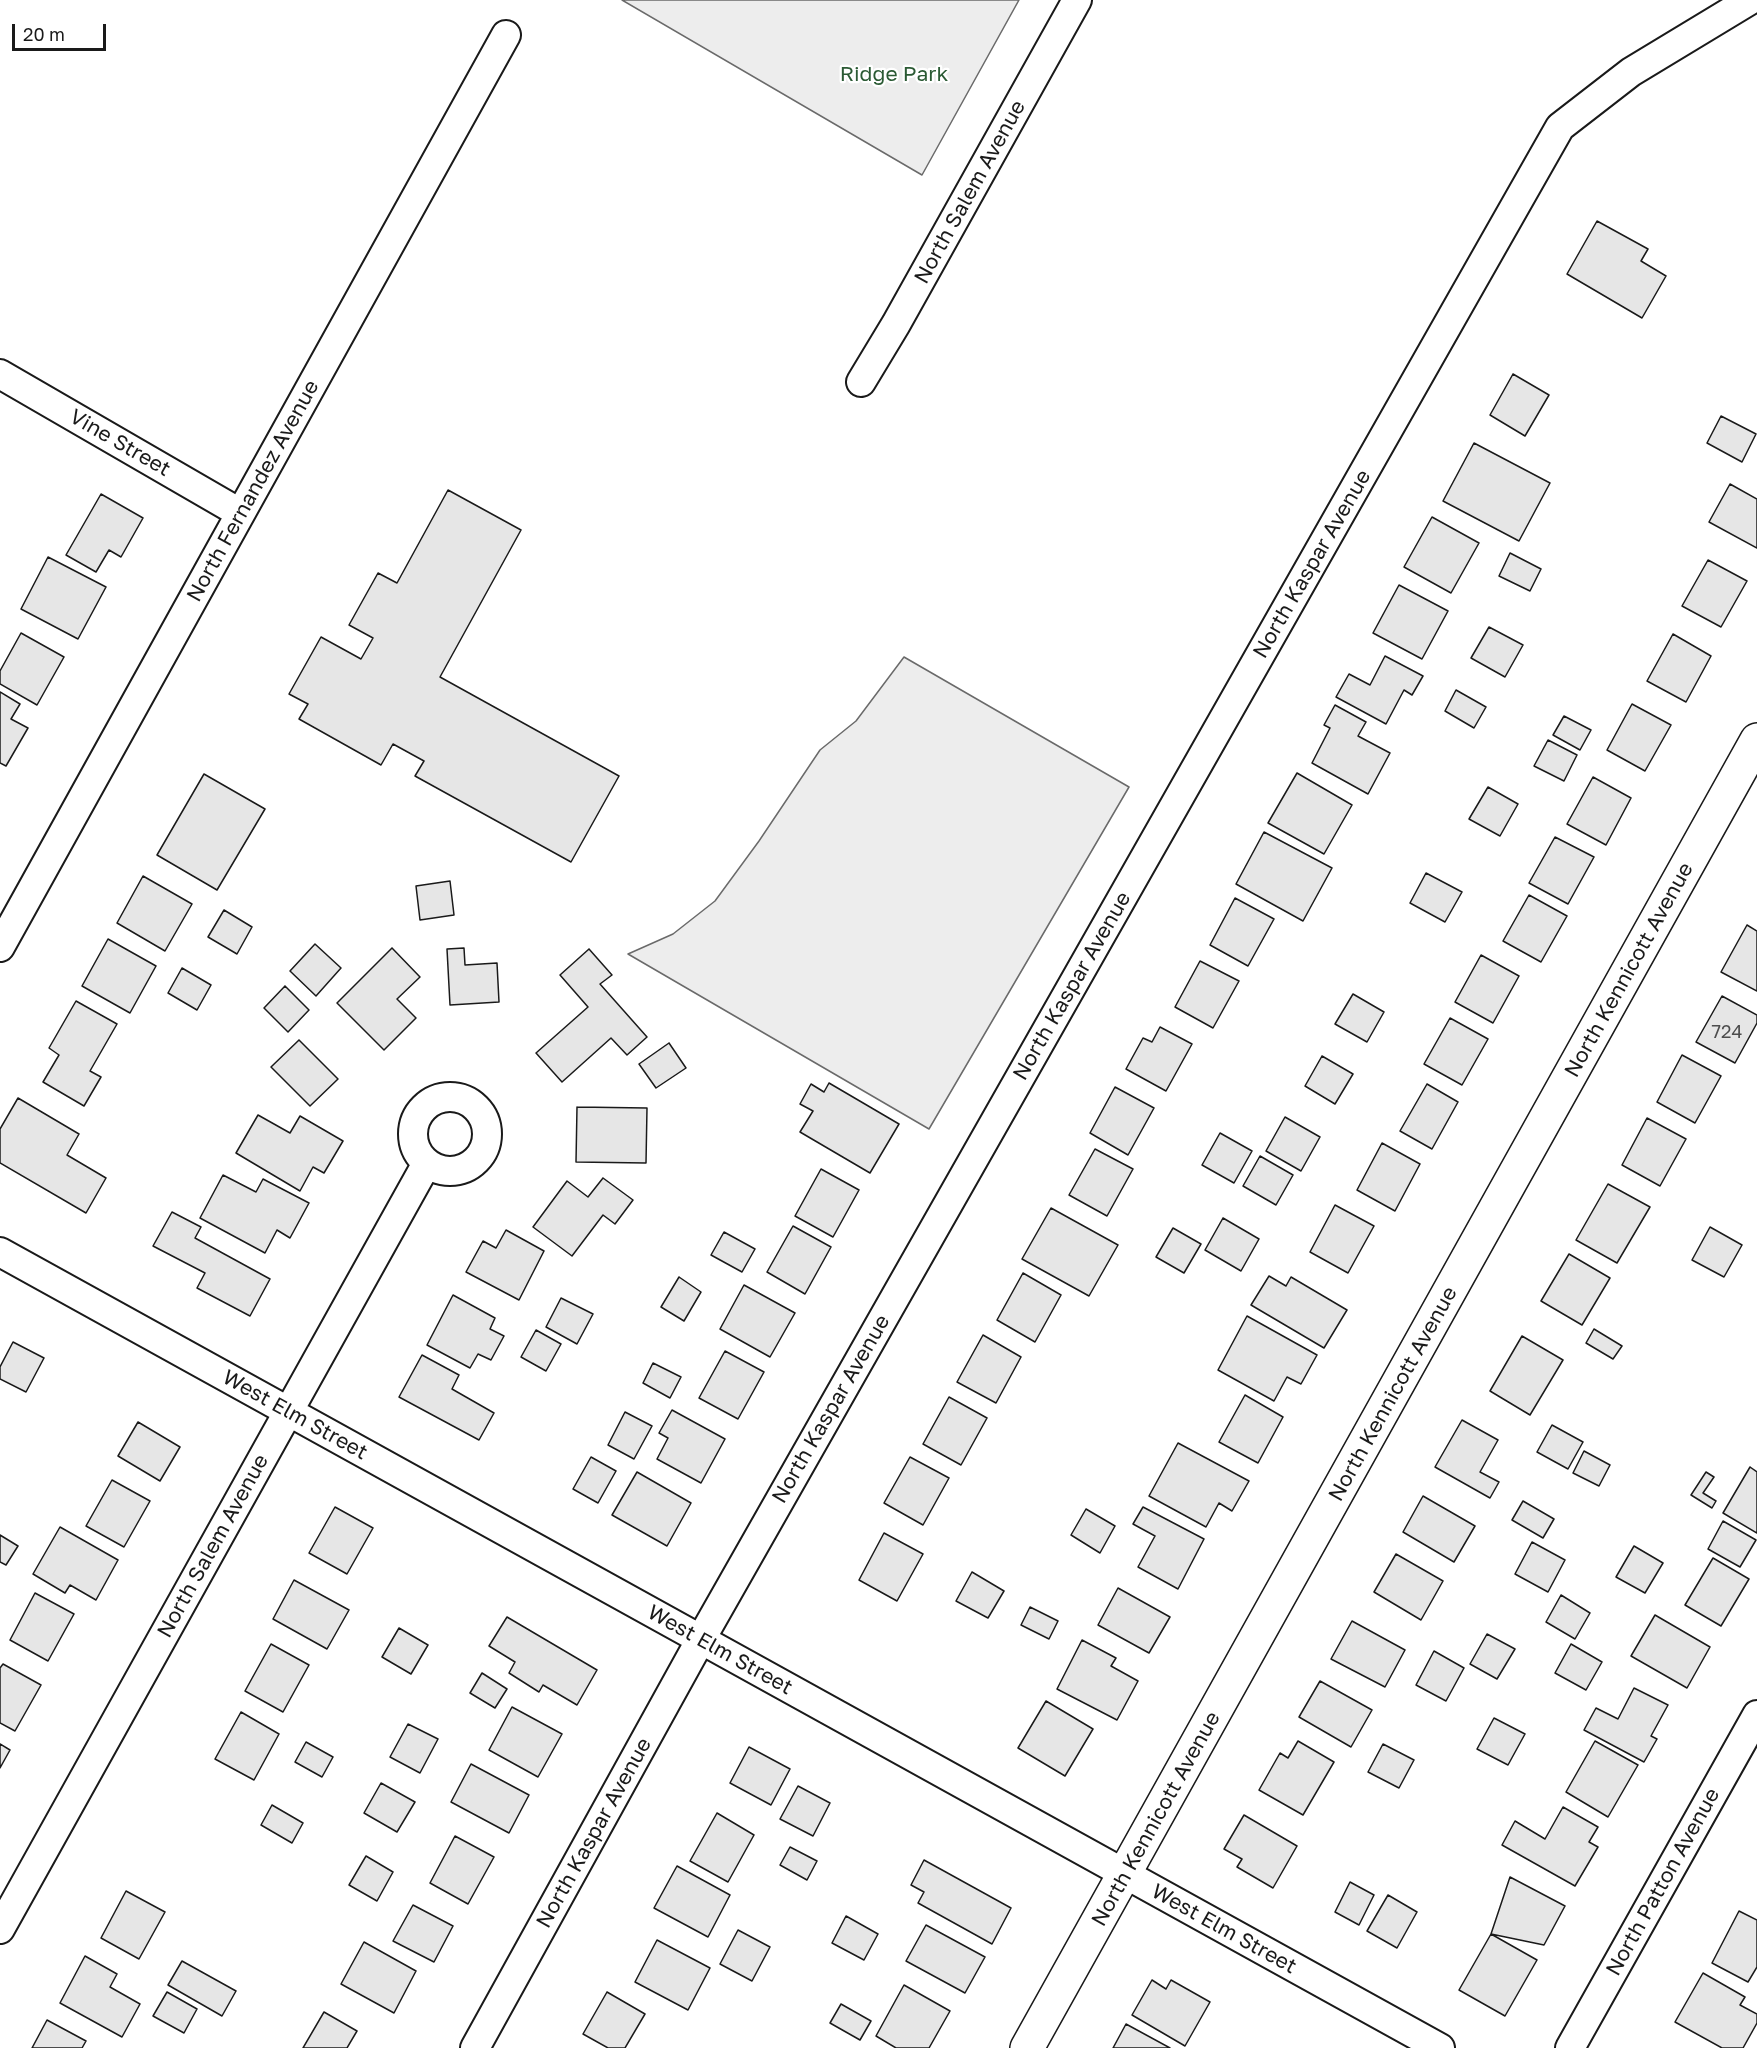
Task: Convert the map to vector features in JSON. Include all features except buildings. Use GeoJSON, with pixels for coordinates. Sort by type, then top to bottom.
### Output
{"type":"FeatureCollection","features":[{"type":"Feature","properties":{"kind":"street","name":"North Salem Avenue"},"geometry":{"type":"LineString","coordinates":[[861,382],[896,324],[1077,0]]}},
{"type":"Feature","properties":{"kind":"street","name":"North Kaspar Avenue"},"geometry":{"type":"LineString","coordinates":[[475,2048],[700,1639],[1560,127],[1631,72],[1750,0]]}},
{"type":"Feature","properties":{"kind":"street","name":"North Fernandez Avenue"},"geometry":{"type":"LineString","coordinates":[[0,947],[506,35]]}},
{"type":"Feature","properties":{"kind":"street","name":"Vine Street"},"geometry":{"type":"LineString","coordinates":[[0,374],[240,513]]}},
{"type":"Feature","properties":{"kind":"street","name":"North Kennicott Avenue"},"geometry":{"type":"LineString","coordinates":[[1027,2048],[1757,740]]}},
{"type":"Feature","properties":{"kind":"street","name":"North Salem Avenue"},"geometry":{"type":"LineString","coordinates":[[0,1929],[427,1163]]}},
{"type":"Feature","properties":{"kind":"street","name":"West Elm Street"},"geometry":{"type":"LineString","coordinates":[[0,1252],[1440,2048]]}},
{"type":"Feature","properties":{"kind":"street","name":"North Patton Avenue"},"geometry":{"type":"LineString","coordinates":[[1570,2048],[1757,1715]]}},
{"type":"Feature","properties":{"kind":"green space","name":"Ridge Park"},"geometry":{"type":"Polygon","coordinates":[[[622,0],[1019,0],[922,175],[622,0]]]}},
{"type":"Feature","properties":{"kind":"green space"},"geometry":{"type":"Polygon","coordinates":[[[904,657],[1129,787],[929,1129],[628,954],[673,934],[715,901],[759,841],[820,750],[856,721],[904,657]]]}}]}
